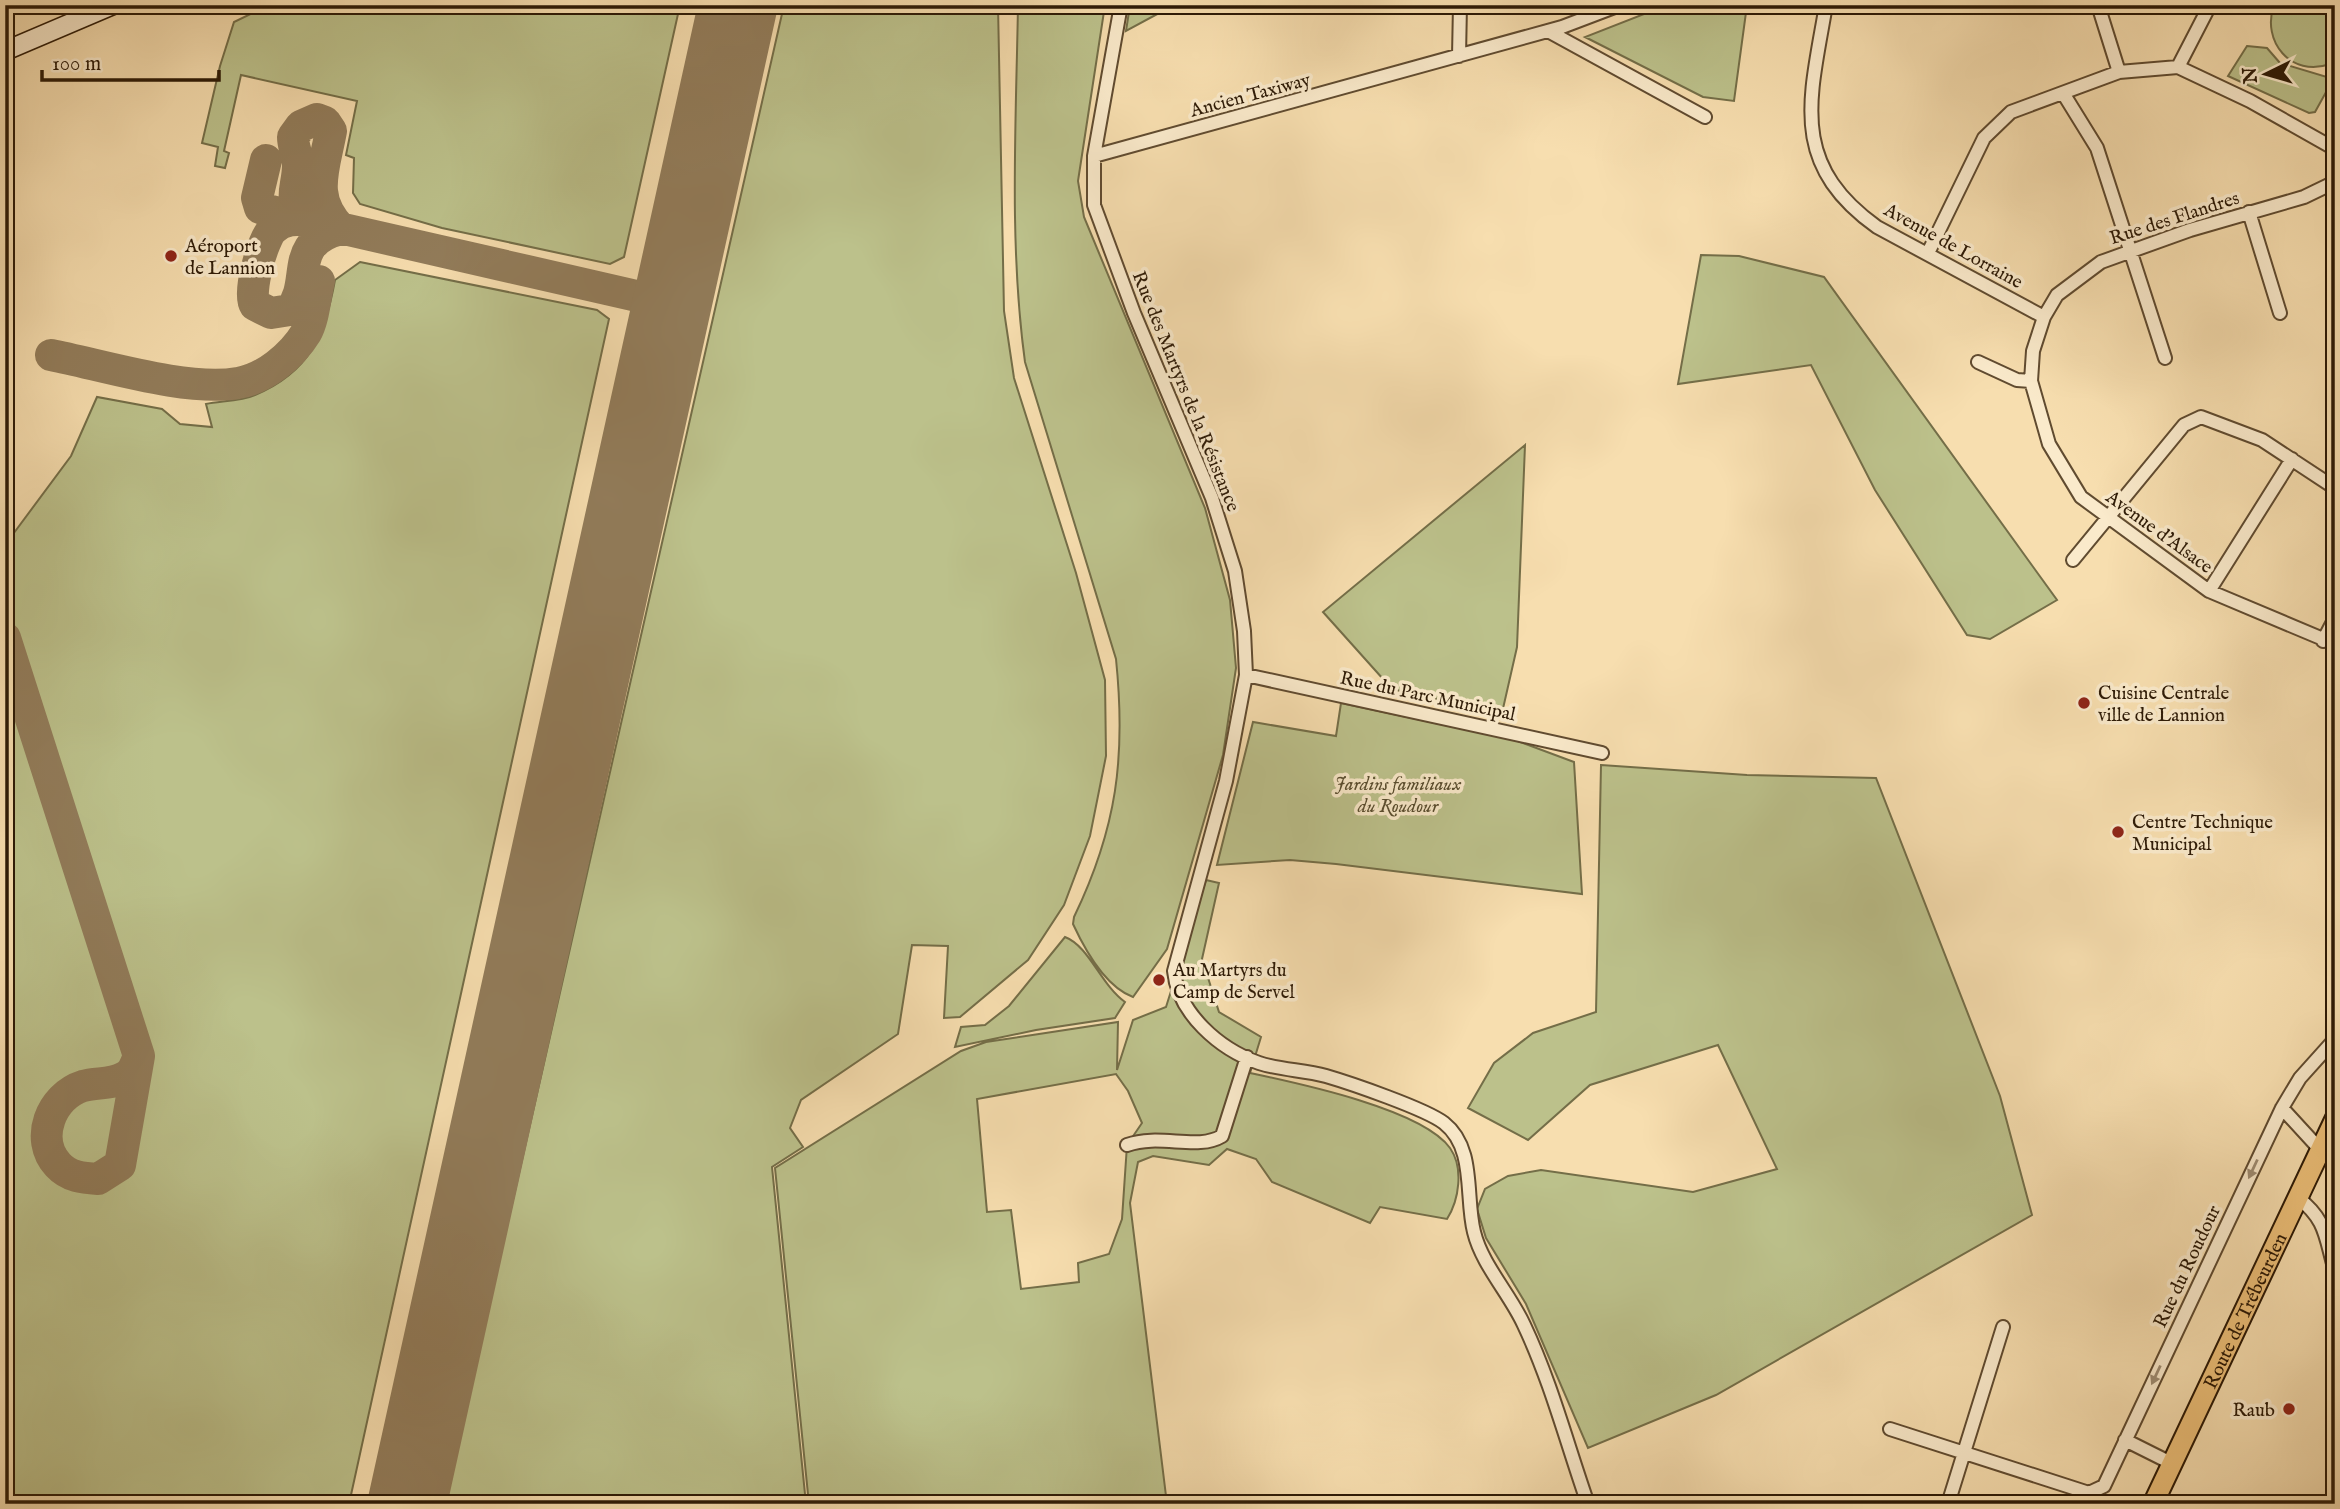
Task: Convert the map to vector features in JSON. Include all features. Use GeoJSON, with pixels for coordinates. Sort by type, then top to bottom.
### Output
{"type":"FeatureCollection","features":[{"type":"Feature","properties":{"kind":"main road"},"geometry":{"type":"LineString","coordinates":[[5,51],[113,5]]}},
{"type":"Feature","properties":{"kind":"main road","name":"Route de Trébeurden"},"geometry":{"type":"LineString","coordinates":[[2153,1504],[2335,1119]]}},
{"type":"Feature","properties":{"kind":"street","name":"Rue des Martyrs de la Résistance"},"geometry":{"type":"LineString","coordinates":[[1121,5],[1094,156],[1094,205],[1101,229],[1202,474],[1235,571],[1244,631],[1246,675],[1226,781],[1174,971],[1176,990],[1187,1009],[1222,1044],[1259,1063],[1326,1076],[1416,1110],[1444,1123],[1457,1139],[1466,1160],[1475,1235],[1530,1338],[1556,1400],[1588,1504]]}},
{"type":"Feature","properties":{"kind":"street"},"geometry":{"type":"LineString","coordinates":[[1459,56],[1460,5]]}},
{"type":"Feature","properties":{"kind":"street","name":"Ancien Taxiway"},"geometry":{"type":"LineString","coordinates":[[1094,156],[1548,31],[1620,5]]}},
{"type":"Feature","properties":{"kind":"street","name":"Avenue de Lorraine"},"geometry":{"type":"LineString","coordinates":[[1826,5],[1815,60],[1811,138],[1817,158],[1836,190],[1854,211],[1877,227],[2044,317]]}},
{"type":"Feature","properties":{"kind":"street"},"geometry":{"type":"LineString","coordinates":[[2098,5],[2119,72]]}},
{"type":"Feature","properties":{"kind":"street"},"geometry":{"type":"LineString","coordinates":[[2178,67],[2210,5]]}},
{"type":"Feature","properties":{"kind":"street"},"geometry":{"type":"LineString","coordinates":[[1548,31],[1705,117]]}},
{"type":"Feature","properties":{"kind":"street"},"geometry":{"type":"LineString","coordinates":[[1928,253],[1984,138],[2011,112],[2119,72],[2178,67],[2250,101],[2335,149]]}},
{"type":"Feature","properties":{"kind":"street"},"geometry":{"type":"LineString","coordinates":[[2063,93],[2097,148],[2165,358]]}},
{"type":"Feature","properties":{"kind":"street","name":"Rue des Flandres"},"geometry":{"type":"LineString","coordinates":[[2044,317],[2057,295],[2076,277],[2101,261],[2249,212],[2304,197],[2335,183]]}},
{"type":"Feature","properties":{"kind":"street"},"geometry":{"type":"LineString","coordinates":[[2249,212],[2280,313]]}},
{"type":"Feature","properties":{"kind":"street","name":"Avenue d'Alsace"},"geometry":{"type":"LineString","coordinates":[[2044,317],[2034,351],[2031,381],[2049,444],[2081,497],[2209,591],[2329,643]]}},
{"type":"Feature","properties":{"kind":"street"},"geometry":{"type":"LineString","coordinates":[[1978,362],[2017,380],[2031,381]]}},
{"type":"Feature","properties":{"kind":"street"},"geometry":{"type":"LineString","coordinates":[[2073,560],[2184,425],[2201,417],[2262,440],[2335,488]]}},
{"type":"Feature","properties":{"kind":"street"},"geometry":{"type":"LineString","coordinates":[[2209,591],[2292,459]]}},
{"type":"Feature","properties":{"kind":"street"},"geometry":{"type":"LineString","coordinates":[[2329,643],[2335,618]]}},
{"type":"Feature","properties":{"kind":"street","name":"Rue du Parc Municipal"},"geometry":{"type":"LineString","coordinates":[[1246,675],[1602,753]]}},
{"type":"Feature","properties":{"kind":"street","name":"Rue du Roudour"},"geometry":{"type":"LineString","coordinates":[[1889,1429],[2089,1493],[2104,1486],[2282,1108],[2300,1078],[2335,1039]]}},
{"type":"Feature","properties":{"kind":"street"},"geometry":{"type":"LineString","coordinates":[[1127,1145],[1145,1139],[1196,1143],[1222,1136],[1247,1057]]}},
{"type":"Feature","properties":{"kind":"street"},"geometry":{"type":"LineString","coordinates":[[2282,1108],[2322,1147]]}},
{"type":"Feature","properties":{"kind":"street"},"geometry":{"type":"LineString","coordinates":[[2297,1197],[2315,1210],[2321,1221],[2335,1271]]}},
{"type":"Feature","properties":{"kind":"street"},"geometry":{"type":"LineString","coordinates":[[1948,1504],[2003,1327]]}},
{"type":"Feature","properties":{"kind":"street"},"geometry":{"type":"LineString","coordinates":[[2125,1440],[2171,1464]]}},
{"type":"Feature","properties":{"kind":"green space"},"geometry":{"type":"Polygon","coordinates":[[[269,5],[680,5],[624,257],[610,264],[442,228],[360,204],[353,193],[354,158],[346,155],[357,101],[241,75],[224,151],[229,153],[225,168],[215,166],[218,147],[202,143],[220,66],[234,22],[269,5]]]}},
{"type":"Feature","properties":{"kind":"green space"},"geometry":{"type":"Polygon","coordinates":[[[784,5],[998,5],[1004,311],[1014,378],[1076,573],[1105,680],[1106,756],[1090,836],[1064,905],[1028,960],[960,1017],[944,1018],[948,946],[912,945],[898,1034],[801,1100],[790,1128],[803,1147],[772,1167],[806,1504],[444,1504],[784,5]]]}},
{"type":"Feature","properties":{"kind":"green space"},"geometry":{"type":"Polygon","coordinates":[[[1018,5],[1105,5],[1078,181],[1084,217],[1205,508],[1230,600],[1236,668],[1223,755],[1167,949],[1133,997],[1105,976],[1090,956],[1073,924],[1109,822],[1118,760],[1119,695],[1116,659],[1025,362],[1015,229],[1018,5]]]}},
{"type":"Feature","properties":{"kind":"green space"},"geometry":{"type":"Polygon","coordinates":[[[1130,5],[1174,5],[1126,31],[1130,5]]]}},
{"type":"Feature","properties":{"kind":"green space"},"geometry":{"type":"Polygon","coordinates":[[[1667,5],[1747,5],[1734,101],[1703,97],[1585,37],[1667,5]]]}},
{"type":"Feature","properties":{"kind":"green space"},"geometry":{"type":"Polygon","coordinates":[[[2274,5],[2335,5],[2335,53],[2330,64],[2303,66],[2282,53],[2272,31],[2274,5]]]}},
{"type":"Feature","properties":{"kind":"green space"},"geometry":{"type":"Polygon","coordinates":[[[2247,46],[2267,48],[2280,63],[2327,77],[2330,85],[2315,112],[2309,113],[2228,76],[2247,46]]]}},
{"type":"Feature","properties":{"kind":"green space"},"geometry":{"type":"Polygon","coordinates":[[[1701,255],[1739,256],[1824,277],[2057,600],[1990,639],[1967,635],[1875,490],[1811,365],[1678,384],[1701,255]]]}},
{"type":"Feature","properties":{"kind":"green space"},"geometry":{"type":"Polygon","coordinates":[[[360,262],[597,310],[609,319],[349,1504],[5,1504],[5,675],[130,1064],[115,1074],[66,1088],[47,1106],[41,1136],[53,1165],[64,1175],[78,1181],[94,1182],[119,1171],[134,1116],[142,1049],[5,619],[5,545],[71,456],[97,397],[162,409],[180,424],[212,427],[206,404],[255,395],[274,386],[302,363],[320,334],[335,280],[360,262]]]}},
{"type":"Feature","properties":{"kind":"green space"},"geometry":{"type":"Polygon","coordinates":[[[1525,445],[1517,647],[1502,713],[1392,689],[1323,612],[1525,445]]]}},
{"type":"Feature","properties":{"kind":"green space","name":"Jardins familiaux du Roudour"},"geometry":{"type":"Polygon","coordinates":[[[1341,703],[1515,740],[1574,762],[1582,894],[1290,860],[1217,865],[1253,722],[1336,736],[1341,703]]]}},
{"type":"Feature","properties":{"kind":"green space"},"geometry":{"type":"Polygon","coordinates":[[[1601,765],[1747,775],[1876,778],[2000,1096],[2032,1215],[1716,1395],[1588,1448],[1526,1304],[1486,1238],[1477,1209],[1485,1189],[1508,1176],[1541,1170],[1693,1192],[1777,1169],[1718,1045],[1590,1085],[1528,1140],[1468,1108],[1494,1063],[1533,1033],[1596,1012],[1601,765]]]}},
{"type":"Feature","properties":{"kind":"green space"},"geometry":{"type":"Polygon","coordinates":[[[1206,880],[1219,883],[1202,959],[1219,1012],[1261,1037],[1250,1073],[1357,1100],[1414,1121],[1435,1134],[1450,1148],[1457,1165],[1457,1193],[1447,1219],[1380,1207],[1370,1223],[1272,1182],[1256,1159],[1227,1149],[1209,1165],[1153,1156],[1138,1162],[1130,1203],[1167,1504],[809,1504],[775,1168],[961,1051],[986,1042],[1118,1022],[1117,1070],[1133,1020],[1166,1007],[1206,880]],[[1116,1074],[977,1099],[987,1212],[1011,1210],[1021,1289],[1079,1282],[1078,1263],[1109,1254],[1122,1219],[1127,1145],[1142,1123],[1128,1091],[1116,1074]]]}},
{"type":"Feature","properties":{"kind":"green space"},"geometry":{"type":"Polygon","coordinates":[[[1065,937],[1081,949],[1125,1002],[1115,1018],[1036,1030],[955,1047],[961,1027],[985,1025],[1009,1006],[1065,937]]]}},
{"type":"Feature","properties":{"kind":"green space"},"geometry":{"type":"Polygon","coordinates":[[[128,1081],[119,1144],[110,1170],[94,1175],[79,1174],[67,1168],[52,1146],[50,1132],[53,1117],[62,1103],[77,1092],[128,1081]]]}},
{"type":"Feature","properties":{"kind":"taxiway"},"geometry":{"type":"LineString","coordinates":[[309,221],[295,200],[298,165],[293,137],[301,126],[317,119],[325,122],[331,131],[323,171],[322,194],[325,206],[341,229]]}},
{"type":"Feature","properties":{"kind":"taxiway"},"geometry":{"type":"LineString","coordinates":[[266,160],[257,198],[260,208],[305,220]]}},
{"type":"Feature","properties":{"kind":"taxiway"},"geometry":{"type":"LineString","coordinates":[[341,229],[324,235],[307,253],[297,299],[290,310],[271,313],[255,305],[255,278],[269,234],[281,223],[304,220],[641,297],[660,315],[665,340]]}},
{"type":"Feature","properties":{"kind":"taxiway"},"geometry":{"type":"LineString","coordinates":[[641,297],[667,289],[680,270]]}},
{"type":"Feature","properties":{"kind":"taxiway"},"geometry":{"type":"LineString","coordinates":[[51,355],[170,381],[218,385],[248,381],[276,365],[300,342],[311,321],[319,281]]}},
{"type":"Feature","properties":{"kind":"taxiway"},"geometry":{"type":"LineString","coordinates":[[5,638],[139,1056],[120,1165],[98,1179],[67,1172],[51,1155],[47,1143],[47,1131],[55,1109],[72,1091],[125,1077],[132,1071],[139,1056]]}},
{"type":"Feature","properties":{"kind":"runway"},"geometry":{"type":"LineString","coordinates":[[407,1504],[738,5]]}},
{"type":"Feature","properties":{"kind":"place","name":"Aéroport de Lannion"},"geometry":{"type":"Point","coordinates":[171,256]}},
{"type":"Feature","properties":{"kind":"place","name":"Cuisine Centrale ville de Lannion"},"geometry":{"type":"Point","coordinates":[2084,703]}},
{"type":"Feature","properties":{"kind":"place","name":"Centre Technique Municipal"},"geometry":{"type":"Point","coordinates":[2118,832]}},
{"type":"Feature","properties":{"kind":"place","name":"Au Martyrs du Camp de Servel"},"geometry":{"type":"Point","coordinates":[1159,980]}},
{"type":"Feature","properties":{"kind":"place","name":"Raub"},"geometry":{"type":"Point","coordinates":[2289,1409]}}]}
